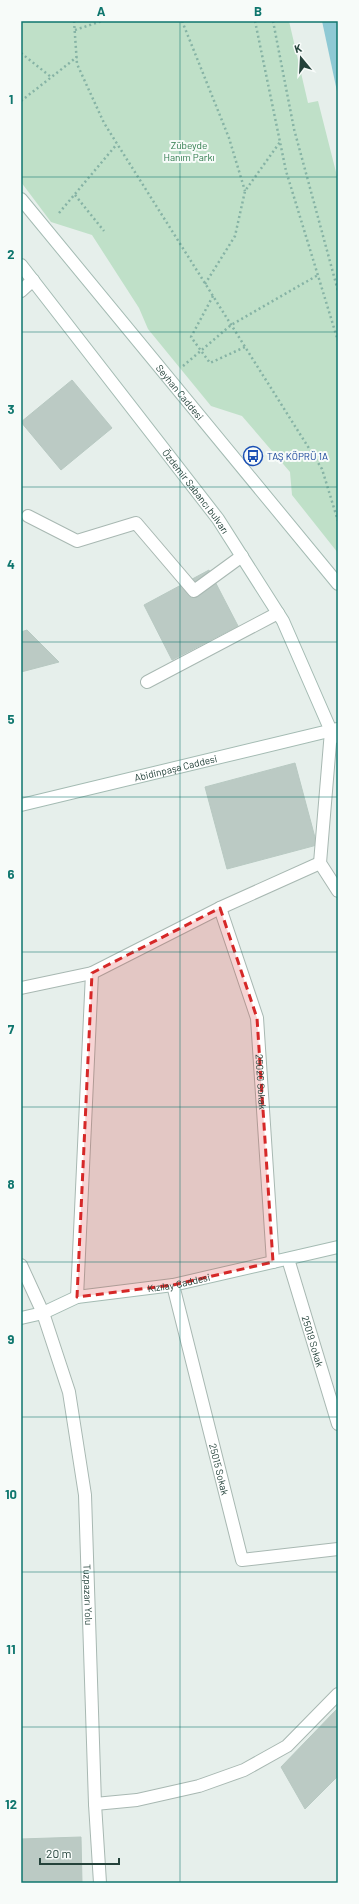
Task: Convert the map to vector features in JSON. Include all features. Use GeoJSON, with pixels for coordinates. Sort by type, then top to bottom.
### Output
{"type":"FeatureCollection","features":[{"type":"Feature","properties":{"kind":"street","name":"Seyhan Caddesi"},"geometry":{"type":"LineString","coordinates":[[21,199],[338,584]]}},
{"type":"Feature","properties":{"kind":"street","name":"Özdemir Sabancı bulvarı"},"geometry":{"type":"LineString","coordinates":[[21,265],[218,519],[284,621],[336,732]]}},
{"type":"Feature","properties":{"kind":"street"},"geometry":{"type":"LineString","coordinates":[[21,291],[33,280]]}},
{"type":"Feature","properties":{"kind":"street"},"geometry":{"type":"LineString","coordinates":[[28,516],[77,541],[136,523],[194,591],[242,556]]}},
{"type":"Feature","properties":{"kind":"street"},"geometry":{"type":"LineString","coordinates":[[147,682],[278,613]]}},
{"type":"Feature","properties":{"kind":"street"},"geometry":{"type":"LineString","coordinates":[[336,732],[320,863],[338,891]]}},
{"type":"Feature","properties":{"kind":"street","name":"Abidinpaşa Caddesi"},"geometry":{"type":"LineString","coordinates":[[21,805],[336,732]]}},
{"type":"Feature","properties":{"kind":"street"},"geometry":{"type":"LineString","coordinates":[[21,988],[92,972],[220,908],[320,863]]}},
{"type":"Feature","properties":{"kind":"street","name":"25020 Sokak"},"geometry":{"type":"LineString","coordinates":[[220,908],[257,1018],[273,1262]]}},
{"type":"Feature","properties":{"kind":"street"},"geometry":{"type":"LineString","coordinates":[[77,1297],[92,972]]}},
{"type":"Feature","properties":{"kind":"street","name":"Kızılay Caddesi"},"geometry":{"type":"LineString","coordinates":[[21,1318],[42,1312],[77,1297],[173,1284],[338,1247]]}},
{"type":"Feature","properties":{"kind":"street","name":"25019 Sokak"},"geometry":{"type":"LineString","coordinates":[[288,1258],[338,1424]]}},
{"type":"Feature","properties":{"kind":"street","name":"Tuzpazarı Yolu"},"geometry":{"type":"LineString","coordinates":[[21,1265],[42,1312],[69,1392],[85,1495],[95,1804],[100,1883]]}},
{"type":"Feature","properties":{"kind":"street","name":"25015 Sokak"},"geometry":{"type":"LineString","coordinates":[[173,1284],[242,1560],[338,1549]]}},
{"type":"Feature","properties":{"kind":"street"},"geometry":{"type":"LineString","coordinates":[[95,1804],[137,1800],[199,1786],[244,1770],[287,1746],[338,1694]]}},
{"type":"Feature","properties":{"kind":"path"},"geometry":{"type":"LineString","coordinates":[[74,21],[77,64],[98,110],[117,144],[322,469],[338,521]]}},
{"type":"Feature","properties":{"kind":"path"},"geometry":{"type":"LineString","coordinates":[[75,30],[102,21]]}},
{"type":"Feature","properties":{"kind":"path"},"geometry":{"type":"LineString","coordinates":[[182,21],[229,138],[245,191]]}},
{"type":"Feature","properties":{"kind":"path"},"geometry":{"type":"LineString","coordinates":[[255,21],[286,171],[338,342]]}},
{"type":"Feature","properties":{"kind":"path"},"geometry":{"type":"LineString","coordinates":[[273,21],[294,129],[338,291]]}},
{"type":"Feature","properties":{"kind":"path"},"geometry":{"type":"LineString","coordinates":[[21,53],[51,77]]}},
{"type":"Feature","properties":{"kind":"path"},"geometry":{"type":"LineString","coordinates":[[21,101],[77,57]]}},
{"type":"Feature","properties":{"kind":"path"},"geometry":{"type":"LineString","coordinates":[[205,284],[235,236],[245,191],[280,142]]}},
{"type":"Feature","properties":{"kind":"path"},"geometry":{"type":"LineString","coordinates":[[45,229],[117,144]]}},
{"type":"Feature","properties":{"kind":"path"},"geometry":{"type":"LineString","coordinates":[[75,195],[104,231]]}},
{"type":"Feature","properties":{"kind":"path"},"geometry":{"type":"LineString","coordinates":[[183,366],[231,325],[318,275]]}},
{"type":"Feature","properties":{"kind":"path"},"geometry":{"type":"LineString","coordinates":[[213,296],[191,337],[210,363],[245,347]]}},
{"type":"Feature","properties":{"kind":"highlighted area"},"geometry":{"type":"Polygon","coordinates":[[[220,908],[257,1018],[273,1262],[173,1285],[77,1297],[92,973],[220,908]]]}},
{"type":"Feature","properties":{"kind":"green space","name":"Zübeyde Hanım Parkı"},"geometry":{"type":"Polygon","coordinates":[[[21,21],[289,21],[308,103],[318,101],[338,180],[338,553],[292,495],[290,472],[242,416],[211,406],[148,329],[139,308],[92,235],[51,222],[21,182],[21,21]]]}},
{"type":"Feature","properties":{"kind":"water"},"geometry":{"type":"Polygon","coordinates":[[[322,21],[338,21],[338,96],[322,21]]]}},
{"type":"Feature","properties":{"kind":"building"},"geometry":{"type":"Polygon","coordinates":[[[72,380],[112,428],[61,470],[21,422],[72,380]]]}},
{"type":"Feature","properties":{"kind":"building"},"geometry":{"type":"Polygon","coordinates":[[[209,570],[238,626],[172,660],[144,605],[209,570]]]}},
{"type":"Feature","properties":{"kind":"building"},"geometry":{"type":"Polygon","coordinates":[[[27,630],[59,662],[21,672],[21,632],[27,630]]]}},
{"type":"Feature","properties":{"kind":"building"},"geometry":{"type":"Polygon","coordinates":[[[295,763],[317,845],[227,869],[205,787],[295,763]]]}},
{"type":"Feature","properties":{"kind":"building"},"geometry":{"type":"Polygon","coordinates":[[[338,1708],[338,1776],[305,1809],[281,1767],[338,1708]]]}},
{"type":"Feature","properties":{"kind":"building"},"geometry":{"type":"Polygon","coordinates":[[[81,1837],[82,1883],[21,1883],[21,1839],[81,1837]]]}},
{"type":"Feature","properties":{"kind":"place","name":"TAŞ KÖPRÜ 1A"},"geometry":{"type":"Point","coordinates":[253,456]}}]}
